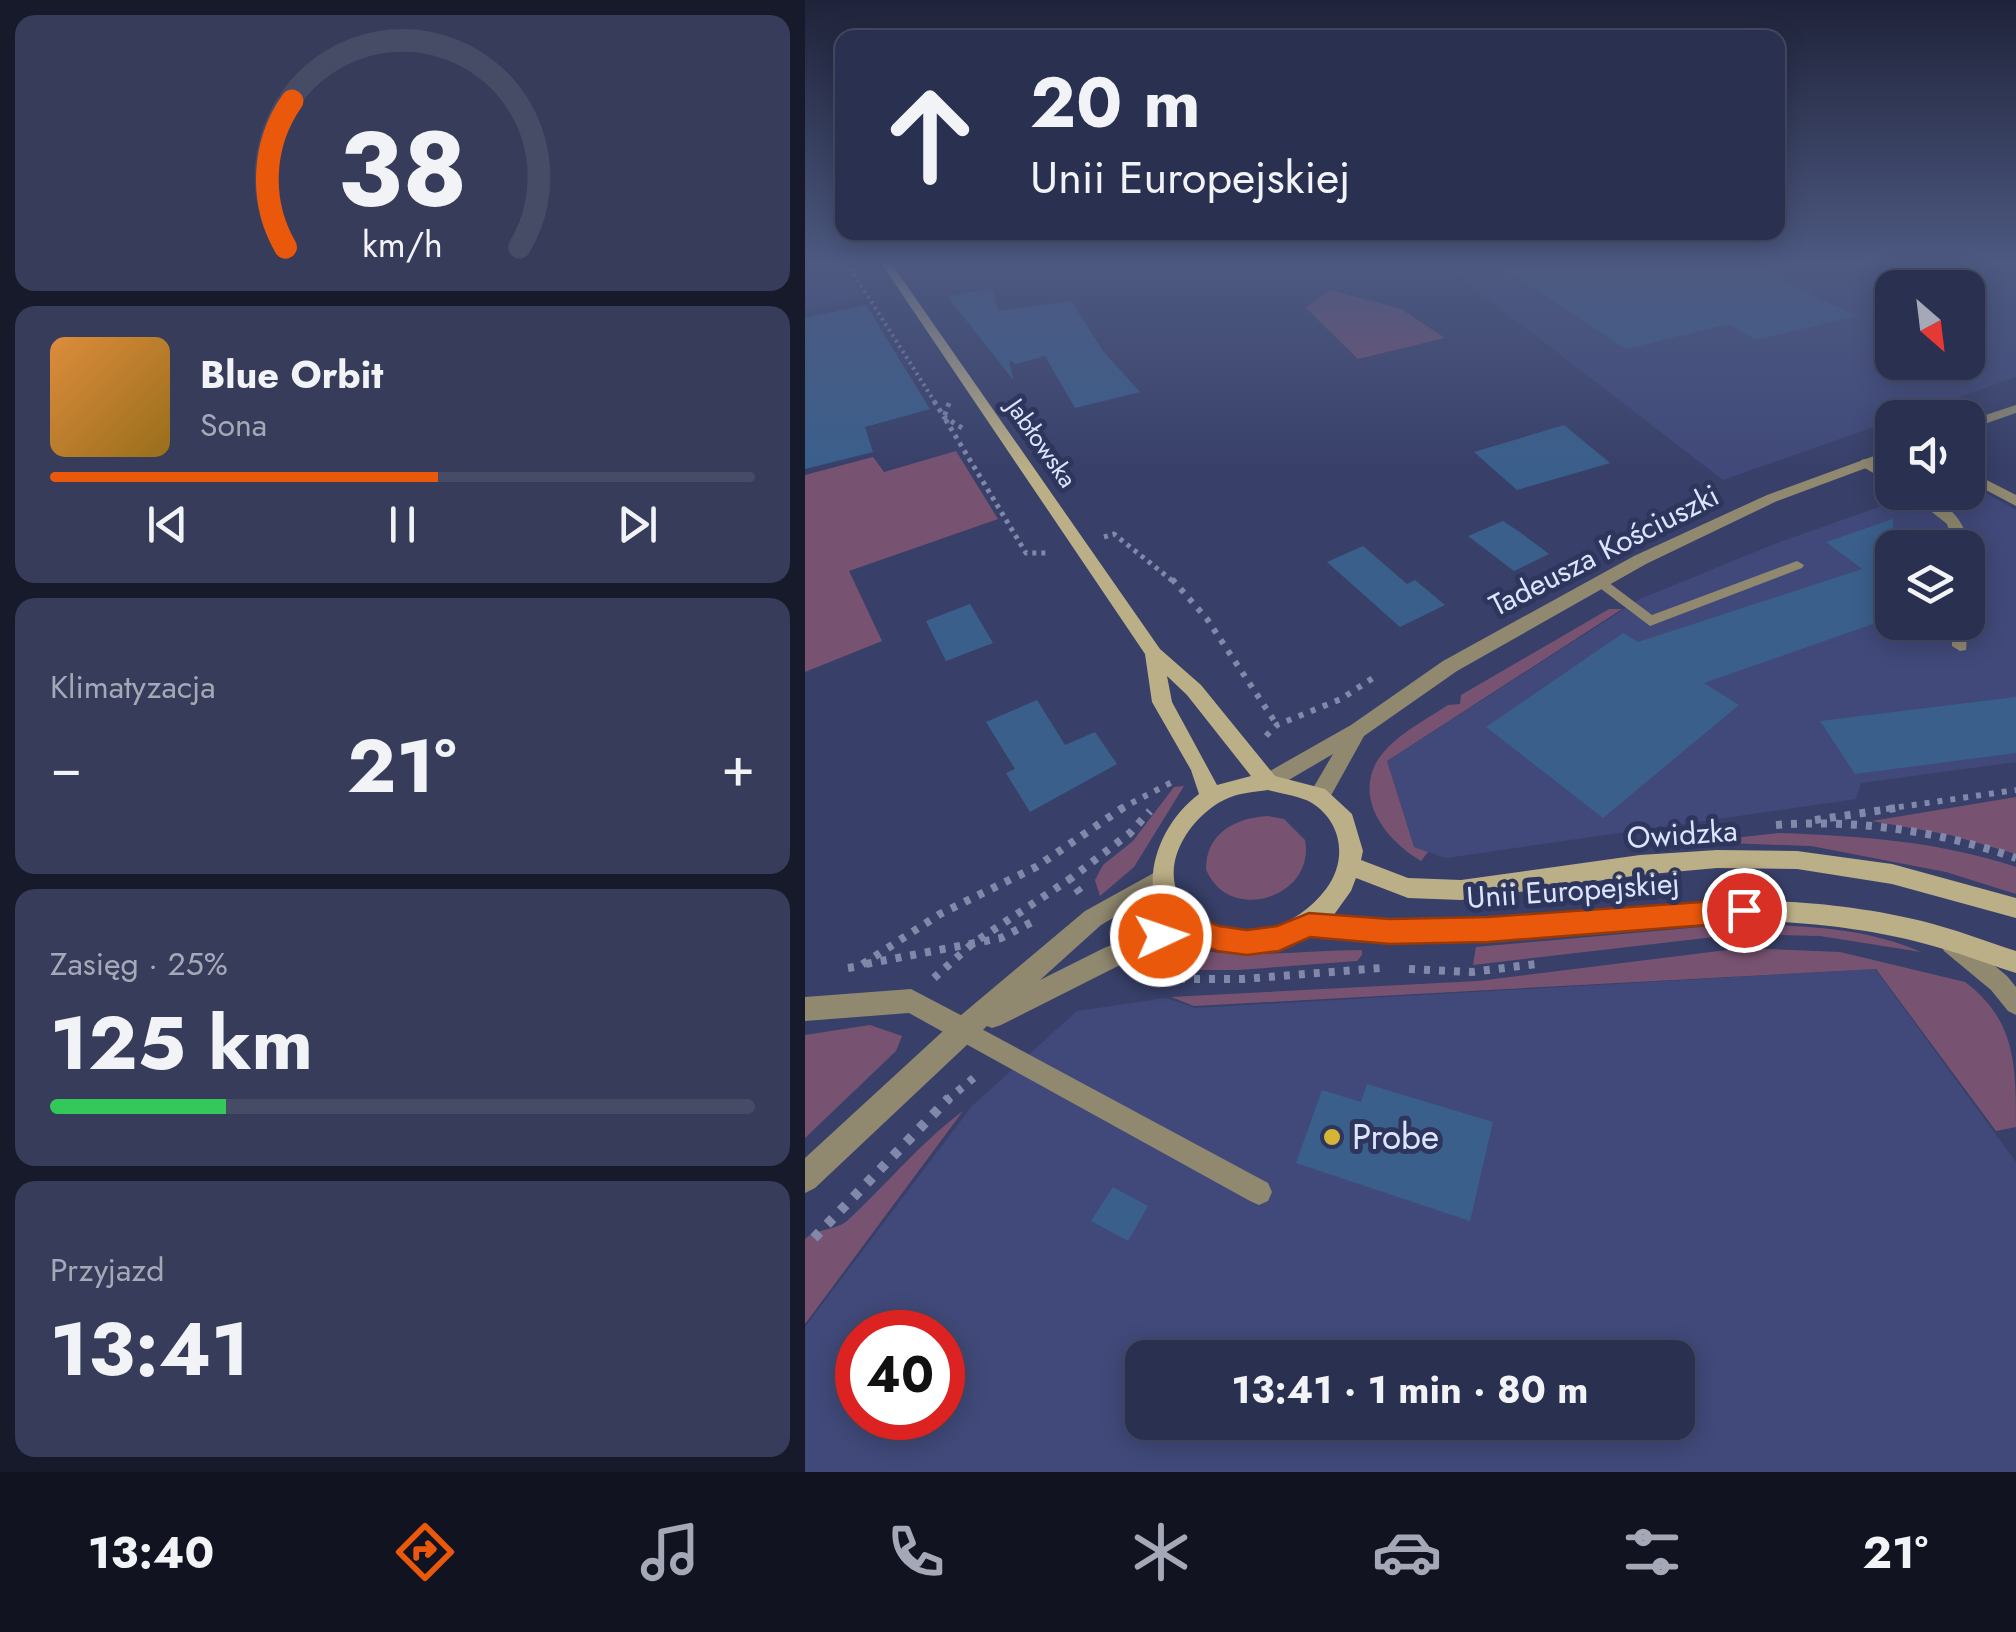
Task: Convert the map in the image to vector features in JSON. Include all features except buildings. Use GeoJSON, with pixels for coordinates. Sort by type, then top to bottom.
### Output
{"type":"FeatureCollection","features":[{"type":"Feature","properties":{"kind":"main road","name":"Jabłowska"},"geometry":{"type":"LineString","coordinates":[[933,332],[1153,653],[1194,690],[1268,782]]}},
{"type":"Feature","properties":{"kind":"main road","name":"Jabłowska"},"geometry":{"type":"LineString","coordinates":[[1153,653],[1162,702],[1201,769],[1211,796]]}},
{"type":"Feature","properties":{"kind":"main road"},"geometry":{"type":"LineString","coordinates":[[1268,782],[1320,795],[1336,808],[1347,825],[1353,846],[1352,867],[1344,888],[1309,925],[1279,938],[1247,942],[1217,938],[1190,926],[1170,905],[1161,879],[1163,855],[1172,832],[1189,812],[1211,796],[1239,786],[1268,782]]}},
{"type":"Feature","properties":{"kind":"main road","name":"Owidzka"},"geometry":{"type":"LineString","coordinates":[[1352,867],[1408,888],[1461,890],[1717,858],[1797,860],[1892,874],[2016,908]]}},
{"type":"Feature","properties":{"kind":"main road","name":"Unii Europejskiej"},"geometry":{"type":"LineString","coordinates":[[1309,925],[1390,932],[1488,930],[1744,910],[1816,914],[1920,931],[2016,962]]}},
{"type":"Feature","properties":{"kind":"street"},"geometry":{"type":"LineString","coordinates":[[1985,420],[2016,409]]}},
{"type":"Feature","properties":{"kind":"street","name":"Tadeusza Kościuszki"},"geometry":{"type":"LineString","coordinates":[[1268,782],[1358,730],[1450,666],[1599,582],[1772,498],[1875,459]]}},
{"type":"Feature","properties":{"kind":"street"},"geometry":{"type":"LineString","coordinates":[[1985,484],[2016,501]]}},
{"type":"Feature","properties":{"kind":"street","name":"Tadeusza Kościuszki"},"geometry":{"type":"LineString","coordinates":[[1320,795],[1358,730]]}},
{"type":"Feature","properties":{"kind":"street"},"geometry":{"type":"LineString","coordinates":[[805,1178],[963,1030],[1093,918],[1161,879]]}},
{"type":"Feature","properties":{"kind":"street"},"geometry":{"type":"LineString","coordinates":[[963,1030],[1113,956],[1190,926]]}},
{"type":"Feature","properties":{"kind":"street"},"geometry":{"type":"LineString","coordinates":[[805,1009],[911,1001],[963,1030]]}},
{"type":"Feature","properties":{"kind":"lane"},"geometry":{"type":"LineString","coordinates":[[1865,463],[1875,469]]}},
{"type":"Feature","properties":{"kind":"lane"},"geometry":{"type":"LineString","coordinates":[[1938,510],[1960,530]]}},
{"type":"Feature","properties":{"kind":"lane"},"geometry":{"type":"LineString","coordinates":[[1599,582],[1650,620],[1797,565]]}},
{"type":"Feature","properties":{"kind":"lane"},"geometry":{"type":"LineString","coordinates":[[1960,640],[1960,646]]}},
{"type":"Feature","properties":{"kind":"lane"},"geometry":{"type":"LineString","coordinates":[[1948,940],[1999,983],[2016,1004]]}},
{"type":"Feature","properties":{"kind":"lane"},"geometry":{"type":"LineString","coordinates":[[963,1030],[1259,1192]]}},
{"type":"Feature","properties":{"kind":"path"},"geometry":{"type":"LineString","coordinates":[[951,396],[943,417],[1026,554],[1056,552],[1114,534],[1153,558],[1197,602],[1277,725]]}},
{"type":"Feature","properties":{"kind":"path"},"geometry":{"type":"LineString","coordinates":[[859,966],[940,914],[1036,867],[1140,796],[1180,778]]}},
{"type":"Feature","properties":{"kind":"path"},"geometry":{"type":"LineString","coordinates":[[1804,822],[2016,790]]}},
{"type":"Feature","properties":{"kind":"path"},"geometry":{"type":"LineString","coordinates":[[911,1001],[971,944],[1070,879]]}},
{"type":"Feature","properties":{"kind":"path"},"geometry":{"type":"LineString","coordinates":[[1065,904],[1082,896]]}},
{"type":"Feature","properties":{"kind":"path"},"geometry":{"type":"LineString","coordinates":[[841,969],[1001,938],[1049,913]]}},
{"type":"Feature","properties":{"kind":"path"},"geometry":{"type":"LineString","coordinates":[[1139,979],[1243,978],[1377,968],[1472,972],[1547,963]]}},
{"type":"Feature","properties":{"kind":"path"},"geometry":{"type":"LineString","coordinates":[[814,1238],[941,1105],[1005,1054]]}},
{"type":"Feature","properties":{"kind":"shaded area"},"geometry":{"type":"Polygon","coordinates":[[[1330,332],[1435,332],[1445,338],[1358,359],[1330,332]]]}},
{"type":"Feature","properties":{"kind":"shaded area"},"geometry":{"type":"Polygon","coordinates":[[[1530,332],[1875,332],[1875,380],[1985,380],[1985,332],[2016,332],[2016,377],[1951,400],[1875,400],[1875,427],[1723,480],[1530,332]]]}},
{"type":"Feature","properties":{"kind":"shaded area"},"geometry":{"type":"Polygon","coordinates":[[[956,451],[998,519],[849,571],[882,641],[805,672],[805,475],[873,457],[884,472],[956,451]]]}},
{"type":"Feature","properties":{"kind":"shaded area"},"geometry":{"type":"Polygon","coordinates":[[[1985,493],[2016,510],[2016,762],[1861,783],[1856,799],[1446,858],[1414,847],[1387,761],[1640,599],[1875,508],[1985,510],[1985,493]]]}},
{"type":"Feature","properties":{"kind":"shaded area"},"geometry":{"type":"Polygon","coordinates":[[[1609,609],[1622,609],[1387,761],[1414,847],[1428,852],[1421,861],[1398,844],[1379,821],[1370,794],[1375,765],[1389,747],[1448,705],[1460,704],[1461,695],[1609,609]]]}},
{"type":"Feature","properties":{"kind":"shaded area"},"geometry":{"type":"Polygon","coordinates":[[[1184,786],[1134,867],[1100,896],[1095,880],[1103,865],[1133,841],[1174,787],[1184,786]]]}},
{"type":"Feature","properties":{"kind":"shaded area"},"geometry":{"type":"Polygon","coordinates":[[[2016,797],[2016,854],[1950,835],[1872,821],[2016,797]]]}},
{"type":"Feature","properties":{"kind":"shaded area"},"geometry":{"type":"Polygon","coordinates":[[[1268,816],[1284,819],[1305,840],[1305,860],[1297,877],[1268,897],[1250,900],[1232,896],[1217,886],[1206,869],[1211,846],[1234,824],[1268,816]]]}},
{"type":"Feature","properties":{"kind":"shaded area"},"geometry":{"type":"Polygon","coordinates":[[[1779,833],[1899,841],[1987,858],[2016,867],[2016,894],[1946,872],[1811,846],[1699,842],[1779,833]]]}},
{"type":"Feature","properties":{"kind":"shaded area"},"geometry":{"type":"Polygon","coordinates":[[[1735,924],[1852,932],[1921,952],[1820,936],[1740,934],[1473,965],[1476,947],[1735,924]]]}},
{"type":"Feature","properties":{"kind":"shaded area"},"geometry":{"type":"Polygon","coordinates":[[[1186,948],[1252,954],[1362,950],[1362,955],[1357,961],[1238,970],[1189,970],[1185,959],[1175,957],[1145,969],[1135,960],[1186,948]]]}},
{"type":"Feature","properties":{"kind":"shaded area"},"geometry":{"type":"Polygon","coordinates":[[[1743,948],[1840,952],[1965,982],[1982,997],[2004,1028],[2013,1064],[2016,1127],[1996,1131],[1876,969],[1194,1006],[1171,997],[1478,981],[1743,948]]]}},
{"type":"Feature","properties":{"kind":"shaded area"},"geometry":{"type":"Polygon","coordinates":[[[1875,969],[2016,1162],[2016,1472],[805,1472],[805,1327],[972,1106],[1077,1011],[1166,998],[1195,1008],[1875,969]]]}},
{"type":"Feature","properties":{"kind":"shaded area"},"geometry":{"type":"Polygon","coordinates":[[[870,1025],[902,1036],[896,1051],[805,1138],[805,1035],[870,1025]]]}},
{"type":"Feature","properties":{"kind":"shaded area"},"geometry":{"type":"Polygon","coordinates":[[[963,1111],[805,1324],[805,1239],[848,1220],[963,1111]]]}},
{"type":"Feature","properties":{"kind":"place","name":"Probe"},"geometry":{"type":"Point","coordinates":[1332,1137]}},
{"type":"Feature","properties":{"kind":"route"},"geometry":{"type":"LineString","coordinates":[[1161,936],[1190,926],[1217,938],[1247,942],[1279,938],[1309,925],[1390,932],[1488,930],[1744,910]]}}]}
